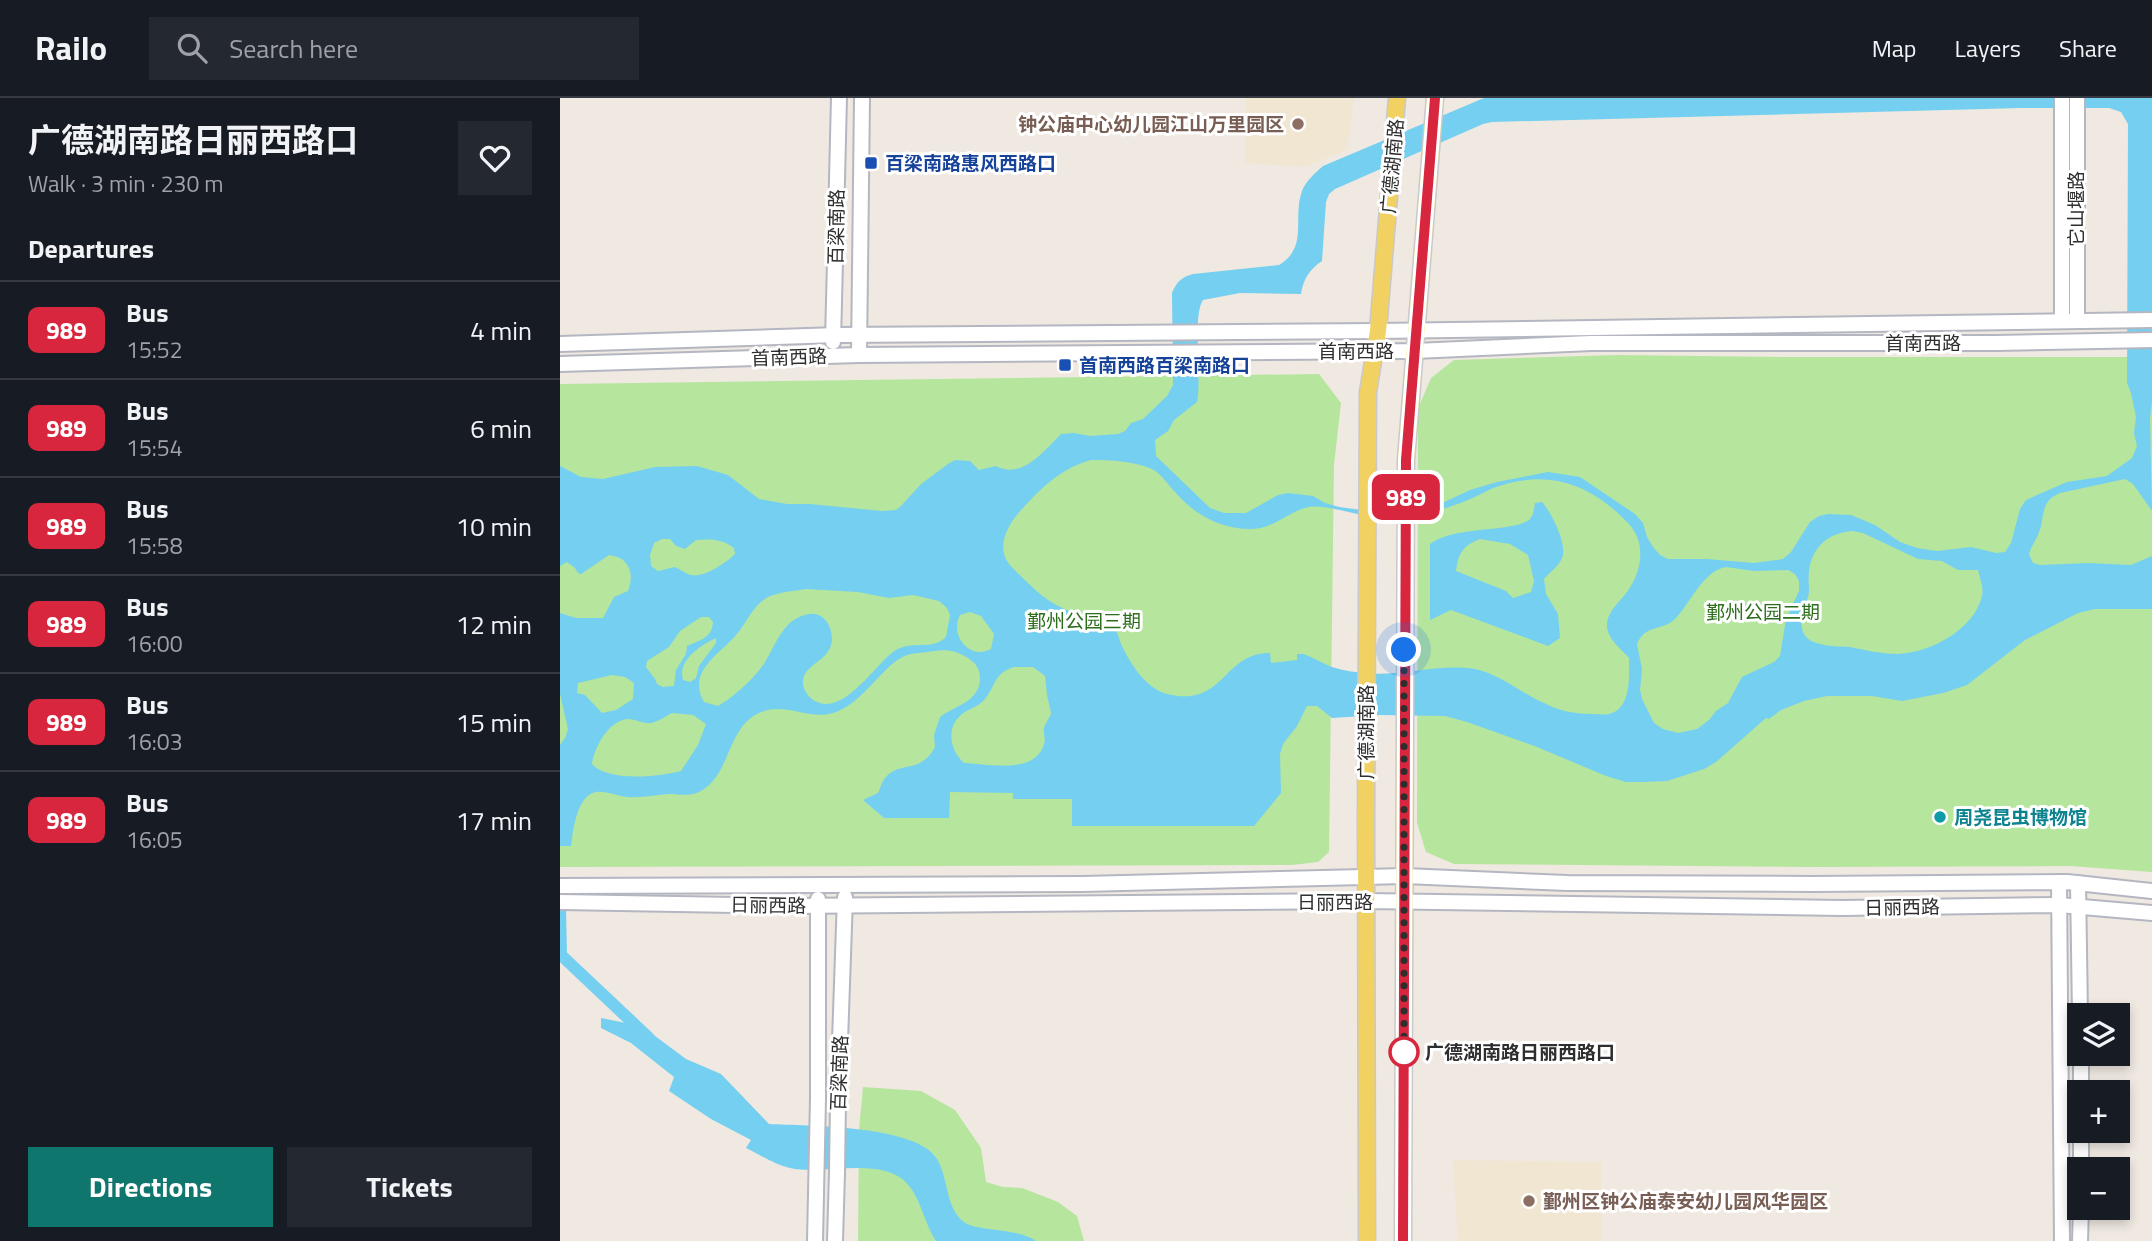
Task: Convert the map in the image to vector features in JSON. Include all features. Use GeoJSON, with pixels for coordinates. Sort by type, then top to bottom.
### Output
{"type":"FeatureCollection","features":[{"type":"Feature","properties":{"kind":"main road","name":"百梁南路"},"geometry":{"type":"LineString","coordinates":[[833,356],[839,98]]}},
{"type":"Feature","properties":{"kind":"main road","name":"百梁南路"},"geometry":{"type":"LineString","coordinates":[[859,355],[862,98]]}},
{"type":"Feature","properties":{"kind":"main road","name":"广德湖南路"},"geometry":{"type":"LineString","coordinates":[[1367,1241],[1368,392],[1378,331],[1397,98]]}},
{"type":"Feature","properties":{"kind":"main road","name":"广德湖南路"},"geometry":{"type":"LineString","coordinates":[[1403,1241],[1406,460],[1435,98]]}},
{"type":"Feature","properties":{"kind":"main road","name":"它山堰路"},"geometry":{"type":"LineString","coordinates":[[2062,98],[2069,320]]}},
{"type":"Feature","properties":{"kind":"main road","name":"它山堰路"},"geometry":{"type":"LineString","coordinates":[[2069,320],[2077,98]]}},
{"type":"Feature","properties":{"kind":"main road","name":"首南西路"},"geometry":{"type":"LineString","coordinates":[[560,344],[859,334],[1378,331],[2152,320]]}},
{"type":"Feature","properties":{"kind":"main road","name":"首南西路"},"geometry":{"type":"LineString","coordinates":[[560,364],[859,355],[1415,351],[1591,343],[1996,343],[2152,340]]}},
{"type":"Feature","properties":{"kind":"main road","name":"日丽西路"},"geometry":{"type":"LineString","coordinates":[[560,886],[1083,884],[1405,876],[1567,883],[2059,882],[2152,891]]}},
{"type":"Feature","properties":{"kind":"main road"},"geometry":{"type":"LineString","coordinates":[[2059,882],[2062,1241]]}},
{"type":"Feature","properties":{"kind":"main road"},"geometry":{"type":"LineString","coordinates":[[2078,883],[2080,1003]]}},
{"type":"Feature","properties":{"kind":"main road","name":"百梁南路"},"geometry":{"type":"LineString","coordinates":[[815,1241],[818,885]]}},
{"type":"Feature","properties":{"kind":"main road","name":"百梁南路"},"geometry":{"type":"LineString","coordinates":[[835,1241],[845,885]]}},
{"type":"Feature","properties":{"kind":"main road","name":"日丽西路"},"geometry":{"type":"LineString","coordinates":[[560,902],[818,906],[1366,901],[1829,908],[2059,905],[2152,913]]}},
{"type":"Feature","properties":{"kind":"main road"},"geometry":{"type":"LineString","coordinates":[[2080,1241],[2081,1220]]}},
{"type":"Feature","properties":{"kind":"shaded area","name":"钟公庙中心幼儿园江山万里园区"},"geometry":{"type":"Polygon","coordinates":[[[1246,98],[1354,98],[1347,150],[1304,167],[1245,163],[1246,98]]]}},
{"type":"Feature","properties":{"kind":"shaded area","name":"鄞州区钟公庙泰安幼儿园风华园区"},"geometry":{"type":"Polygon","coordinates":[[[1453,1160],[1601,1162],[1602,1241],[1458,1241],[1453,1160]]]}},
{"type":"Feature","properties":{"kind":"green space","name":"鄞州公园二期"},"geometry":{"type":"Polygon","coordinates":[[[1618,355],[2152,357],[2152,872],[2070,866],[1454,864],[1426,852],[1417,823],[1418,409],[1431,378],[1454,360],[1618,355]]]}},
{"type":"Feature","properties":{"kind":"green space","name":"鄞州公园三期"},"geometry":{"type":"Polygon","coordinates":[[[1319,374],[1341,403],[1334,465],[1329,852],[1318,862],[1292,865],[560,867],[560,384],[1319,374]]]}},
{"type":"Feature","properties":{"kind":"green space"},"geometry":{"type":"Polygon","coordinates":[[[863,1087],[921,1091],[955,1110],[981,1148],[986,1182],[1003,1187],[1022,1188],[1058,1202],[1077,1216],[1084,1241],[858,1241],[859,1130],[863,1087]]]}},
{"type":"Feature","properties":{"kind":"water"},"geometry":{"type":"Polygon","coordinates":[[[1484,98],[2152,98],[2152,511],[2133,484],[2125,479],[2060,493],[2045,506],[2040,530],[2029,554],[2033,563],[2040,565],[2131,565],[2152,556],[2152,609],[2095,609],[2078,613],[2025,640],[1967,685],[1943,693],[1902,701],[1872,696],[1827,696],[1804,701],[1781,710],[1769,719],[1766,718],[1716,762],[1704,769],[1667,781],[1626,782],[1537,747],[1445,716],[1379,715],[1332,718],[1317,706],[1307,706],[1297,726],[1283,744],[1280,754],[1281,793],[1254,826],[1072,826],[1072,799],[1013,799],[1013,793],[950,792],[949,818],[884,818],[863,800],[878,793],[883,780],[892,772],[923,761],[935,747],[934,735],[940,717],[966,702],[979,687],[980,675],[977,667],[963,655],[944,650],[914,653],[898,660],[854,701],[833,713],[823,715],[775,709],[755,715],[739,732],[718,774],[697,793],[633,797],[596,792],[590,795],[584,799],[577,814],[571,846],[560,846],[560,745],[568,729],[560,694],[560,613],[576,618],[603,618],[614,597],[628,591],[631,578],[629,567],[616,556],[609,555],[581,574],[567,562],[560,566],[560,466],[581,477],[603,479],[655,467],[697,466],[728,475],[759,499],[787,504],[882,511],[896,510],[921,484],[955,460],[970,461],[979,470],[996,466],[1015,469],[1032,462],[1061,434],[1118,434],[1125,431],[1131,423],[1143,419],[1167,396],[1173,385],[1172,293],[1178,283],[1193,274],[1279,265],[1288,258],[1297,241],[1302,191],[1323,166],[1484,98]],[[2021,108],[1483,124],[1329,194],[1326,202],[1322,261],[1308,275],[1301,294],[1240,293],[1203,300],[1198,319],[1197,402],[1155,440],[1156,456],[1210,508],[1224,513],[1246,513],[1278,495],[1288,493],[1313,496],[1339,507],[1392,514],[1436,506],[1470,490],[1548,472],[1580,477],[1635,514],[1643,523],[1653,547],[1668,559],[1754,563],[1783,559],[1791,552],[1810,522],[1828,514],[1851,515],[1875,525],[1900,542],[1917,548],[1937,551],[1971,547],[1996,553],[2005,552],[2011,543],[2020,509],[2026,500],[2067,482],[2107,476],[2132,458],[2137,446],[2134,433],[2136,417],[2127,383],[2128,124],[2121,112],[2109,108],[2021,108]],[[1091,460],[1062,473],[1038,492],[1013,520],[1004,542],[1005,557],[1018,574],[1051,602],[1111,624],[1134,667],[1145,681],[1159,691],[1186,696],[1201,694],[1242,661],[1254,655],[1270,653],[1271,663],[1297,660],[1297,654],[1303,654],[1332,667],[1363,673],[1475,669],[1501,679],[1548,705],[1573,713],[1609,714],[1622,705],[1625,698],[1629,681],[1629,658],[1610,636],[1607,622],[1611,612],[1632,584],[1639,566],[1640,548],[1628,523],[1585,490],[1553,480],[1518,481],[1495,487],[1450,506],[1419,514],[1379,518],[1309,507],[1266,527],[1250,529],[1219,523],[1200,514],[1183,501],[1157,472],[1147,467],[1091,460]],[[1843,532],[1829,538],[1818,548],[1809,571],[1809,592],[1802,629],[1812,641],[1885,653],[1910,653],[1949,637],[1970,619],[1977,608],[1982,593],[1978,570],[1958,570],[1942,561],[1918,559],[1863,533],[1843,532]],[[662,539],[654,543],[650,555],[651,566],[658,571],[675,567],[696,575],[714,569],[735,554],[734,548],[716,540],[696,540],[685,549],[676,546],[670,539],[662,539]],[[1726,567],[1711,574],[1676,618],[1645,633],[1637,644],[1642,669],[1642,699],[1654,723],[1678,733],[1697,729],[1709,720],[1728,703],[1742,677],[1774,662],[1780,656],[1786,619],[1799,591],[1799,581],[1795,574],[1788,570],[1754,571],[1726,567]],[[806,589],[772,595],[763,600],[740,630],[709,662],[700,680],[699,690],[704,702],[718,706],[744,687],[761,668],[787,626],[801,616],[821,616],[831,631],[830,648],[803,678],[809,696],[826,704],[849,695],[896,650],[935,644],[946,637],[950,615],[939,601],[913,595],[889,598],[858,592],[806,589]],[[970,612],[960,615],[957,623],[959,638],[969,649],[983,652],[991,649],[994,634],[981,616],[970,612]],[[701,617],[680,631],[669,647],[647,661],[646,667],[657,684],[663,687],[674,686],[676,670],[686,654],[687,646],[708,635],[713,622],[709,617],[701,617]],[[716,638],[687,660],[682,673],[683,680],[690,682],[696,678],[699,666],[716,643],[716,638]],[[1014,667],[999,676],[985,699],[962,714],[953,726],[951,739],[955,752],[964,763],[997,766],[1021,764],[1039,754],[1044,744],[1044,728],[1051,713],[1045,676],[1033,667],[1014,667]],[[612,675],[578,683],[577,693],[585,695],[602,713],[616,710],[633,699],[634,683],[625,677],[612,675]],[[672,713],[652,723],[630,719],[616,723],[604,735],[592,764],[600,770],[621,776],[660,775],[681,771],[698,745],[706,724],[693,715],[672,713]]]}},
{"type":"Feature","properties":{"kind":"water"},"geometry":{"type":"Polygon","coordinates":[[[1542,502],[1546,507],[1563,545],[1561,561],[1544,579],[1546,594],[1558,614],[1560,638],[1548,646],[1451,610],[1430,620],[1430,544],[1454,534],[1522,523],[1530,519],[1535,503],[1542,502]],[[1480,539],[1474,541],[1462,551],[1456,571],[1506,591],[1513,598],[1531,592],[1534,581],[1528,555],[1510,544],[1480,539]]]}},
{"type":"Feature","properties":{"kind":"water"},"geometry":{"type":"Polygon","coordinates":[[[601,1018],[631,1024],[651,1033],[686,1059],[721,1074],[769,1124],[860,1130],[908,1139],[926,1148],[937,1159],[953,1209],[964,1222],[1018,1234],[1036,1241],[936,1241],[914,1193],[899,1177],[886,1171],[870,1169],[804,1170],[767,1159],[746,1148],[751,1140],[711,1119],[669,1091],[674,1077],[631,1043],[601,1028],[601,1018]]]}},
{"type":"Feature","properties":{"kind":"waterway"},"geometry":{"type":"LineString","coordinates":[[560,908],[561,955],[649,1038]]}},
{"type":"Feature","properties":{"kind":"bus line","name":"989"},"geometry":{"type":"LineString","coordinates":[[1403,1241],[1406,460],[1435,98]]}},
{"type":"Feature","properties":{"kind":"place","name":"钟公庙中心幼儿园江山万里园区"},"geometry":{"type":"Point","coordinates":[1298,124]}},
{"type":"Feature","properties":{"kind":"place","name":"百梁南路惠风西路口"},"geometry":{"type":"Point","coordinates":[871,163]}},
{"type":"Feature","properties":{"kind":"place","name":"首南西路百梁南路口"},"geometry":{"type":"Point","coordinates":[1065,365]}},
{"type":"Feature","properties":{"kind":"place","name":"周尧昆虫博物馆"},"geometry":{"type":"Point","coordinates":[1940,817]}},
{"type":"Feature","properties":{"kind":"place","name":"广德湖南路日丽西路口"},"geometry":{"type":"Point","coordinates":[1404,1052]}},
{"type":"Feature","properties":{"kind":"place","name":"鄞州区钟公庙泰安幼儿园风华园区"},"geometry":{"type":"Point","coordinates":[1529,1201]}},
{"type":"Feature","properties":{"kind":"route"},"geometry":{"type":"LineString","coordinates":[[1404,650],[1403,760],[1404,1063],[1404,1052]]}}]}
